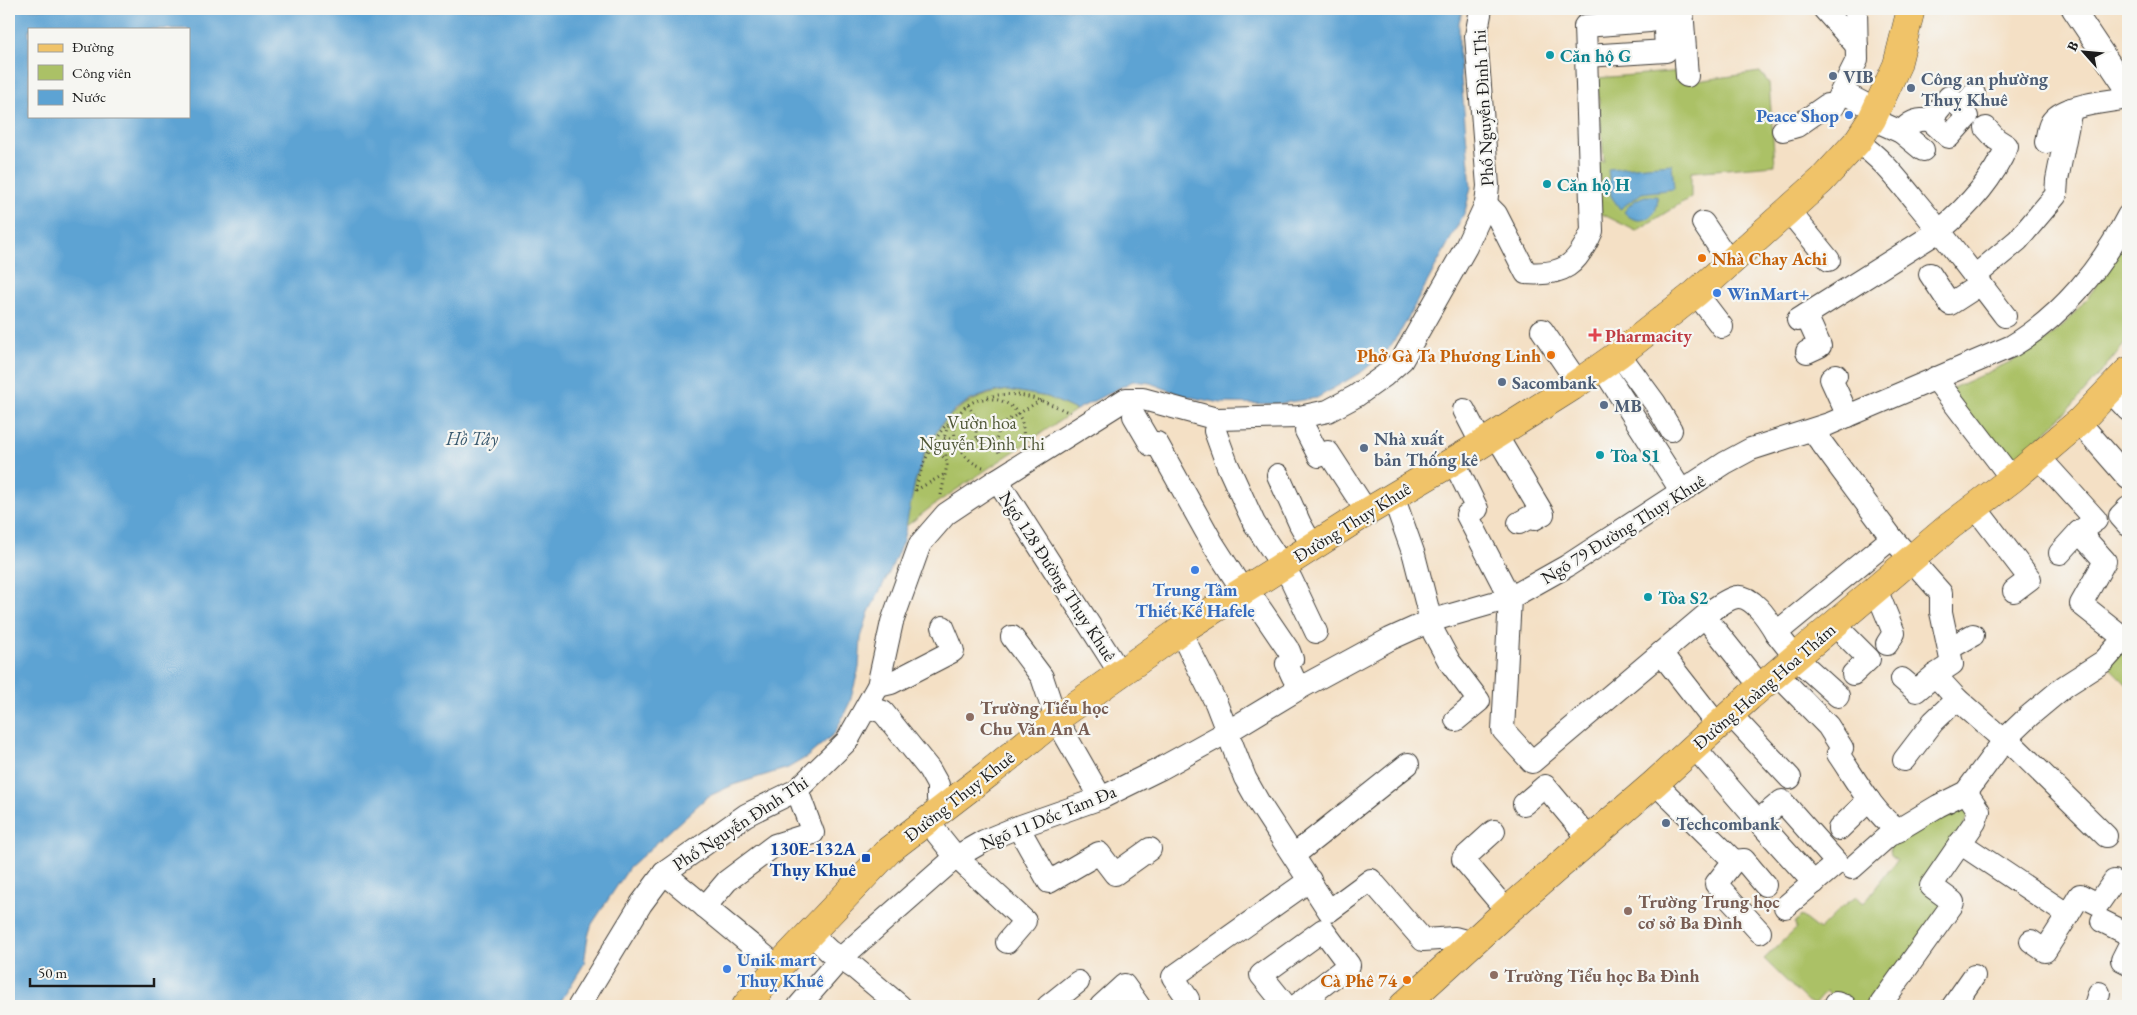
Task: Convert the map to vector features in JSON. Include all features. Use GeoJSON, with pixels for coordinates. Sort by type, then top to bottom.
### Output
{"type":"FeatureCollection","features":[{"type":"Feature","properties":{"kind":"main road","name":"Đường Thụy Khuê"},"geometry":{"type":"LineString","coordinates":[[746,1006],[778,967],[889,850],[1056,718],[1180,630],[1453,460],[1487,436],[1578,383],[1610,361],[1730,264],[1839,163],[1857,142],[1874,114],[1897,65],[1910,9]]}},
{"type":"Feature","properties":{"kind":"main road","name":"Đường Hoàng Hoa Thám"},"geometry":{"type":"LineString","coordinates":[[1403,1006],[1507,911],[1834,624],[2079,422],[2119,401],[2128,371]]}},
{"type":"Feature","properties":{"kind":"street","name":"Phố Nguyễn Đình Thi"},"geometry":{"type":"LineString","coordinates":[[579,1006],[641,904],[664,873],[746,815],[796,790],[847,741],[868,707],[878,686],[892,622],[920,544],[946,514],[992,474],[1126,399],[1143,399],[1217,419],[1299,418],[1328,411],[1356,396],[1384,376],[1402,360],[1466,248],[1486,204],[1488,186],[1476,36],[1481,9]]}},
{"type":"Feature","properties":{"kind":"street"},"geometry":{"type":"LineString","coordinates":[[1486,204],[1496,214],[1526,273],[1545,274],[1566,268],[1583,251],[1592,231],[1585,26],[1650,21],[1660,9]]}},
{"type":"Feature","properties":{"kind":"street"},"geometry":{"type":"LineString","coordinates":[[1586,56],[1666,51],[1664,9]]}},
{"type":"Feature","properties":{"kind":"street"},"geometry":{"type":"LineString","coordinates":[[1682,9],[1687,76]]}},
{"type":"Feature","properties":{"kind":"street"},"geometry":{"type":"LineString","coordinates":[[1824,9],[1853,54]]}},
{"type":"Feature","properties":{"kind":"street"},"geometry":{"type":"LineString","coordinates":[[1783,130],[1797,126],[1827,106],[1834,106],[1842,92],[1853,54],[1856,9]]}},
{"type":"Feature","properties":{"kind":"street"},"geometry":{"type":"LineString","coordinates":[[2073,9],[2128,91]]}},
{"type":"Feature","properties":{"kind":"street"},"geometry":{"type":"LineString","coordinates":[[1842,92],[1901,132],[1923,150]]}},
{"type":"Feature","properties":{"kind":"street"},"geometry":{"type":"LineString","coordinates":[[1930,120],[1948,98],[1961,108],[1974,94]]}},
{"type":"Feature","properties":{"kind":"street"},"geometry":{"type":"LineString","coordinates":[[2046,142],[2050,124],[2060,114],[2071,109],[2128,98]]}},
{"type":"Feature","properties":{"kind":"street"},"geometry":{"type":"LineString","coordinates":[[1930,274],[1950,304],[1978,280],[2018,240],[2056,195],[2057,180],[2071,109]]}},
{"type":"Feature","properties":{"kind":"street"},"geometry":{"type":"LineString","coordinates":[[1901,132],[1910,122],[1930,120],[1949,137],[1967,117]]}},
{"type":"Feature","properties":{"kind":"street"},"geometry":{"type":"LineString","coordinates":[[1807,352],[1820,346],[1802,317],[1940,231],[1954,219],[1982,188],[2002,158],[2007,146],[1996,139],[1986,128]]}},
{"type":"Feature","properties":{"kind":"street"},"geometry":{"type":"LineString","coordinates":[[1857,142],[1870,150],[1884,164],[1940,231],[2005,316]]}},
{"type":"Feature","properties":{"kind":"street"},"geometry":{"type":"LineString","coordinates":[[1789,211],[1829,260]]}},
{"type":"Feature","properties":{"kind":"street","name":"Ngõ 79 Đường Thụy Khuê"},"geometry":{"type":"LineString","coordinates":[[1227,732],[1300,688],[1390,639],[1430,621],[1510,598],[1567,566],[1752,449],[1812,430],[1848,416],[2012,346],[2036,331],[2062,307],[2108,251],[2128,216]]}},
{"type":"Feature","properties":{"kind":"street"},"geometry":{"type":"LineString","coordinates":[[1703,223],[1730,264]]}},
{"type":"Feature","properties":{"kind":"street"},"geometry":{"type":"LineString","coordinates":[[1696,293],[1722,327]]}},
{"type":"Feature","properties":{"kind":"street"},"geometry":{"type":"LineString","coordinates":[[1542,330],[1578,383]]}},
{"type":"Feature","properties":{"kind":"street"},"geometry":{"type":"LineString","coordinates":[[1610,361],[1655,403],[1671,430]]}},
{"type":"Feature","properties":{"kind":"street"},"geometry":{"type":"LineString","coordinates":[[1610,361],[1682,492]]}},
{"type":"Feature","properties":{"kind":"street"},"geometry":{"type":"LineString","coordinates":[[1836,375],[1831,378],[1848,416]]}},
{"type":"Feature","properties":{"kind":"street"},"geometry":{"type":"LineString","coordinates":[[1935,378],[2012,479]]}},
{"type":"Feature","properties":{"kind":"street"},"geometry":{"type":"LineString","coordinates":[[1464,410],[1487,436],[1543,514],[1534,519],[1530,517],[1519,523]]}},
{"type":"Feature","properties":{"kind":"street"},"geometry":{"type":"LineString","coordinates":[[1134,416],[1151,445],[1157,442],[1213,544],[1243,591],[1253,598],[1289,651],[1292,659],[1287,664],[1294,677]]}},
{"type":"Feature","properties":{"kind":"street"},"geometry":{"type":"LineString","coordinates":[[2079,422],[2128,478]]}},
{"type":"Feature","properties":{"kind":"street"},"geometry":{"type":"LineString","coordinates":[[1812,430],[1892,538],[1940,593],[1941,612],[1952,664],[1916,690],[1902,679]]}},
{"type":"Feature","properties":{"kind":"street"},"geometry":{"type":"LineString","coordinates":[[1215,431],[1230,472],[1254,523],[1291,579],[1316,632]]}},
{"type":"Feature","properties":{"kind":"street"},"geometry":{"type":"LineString","coordinates":[[1306,431],[1319,456],[1328,452],[1367,512]]}},
{"type":"Feature","properties":{"kind":"street"},"geometry":{"type":"LineString","coordinates":[[2038,456],[2096,520],[2079,532],[2060,553]]}},
{"type":"Feature","properties":{"kind":"street"},"geometry":{"type":"LineString","coordinates":[[1453,460],[1477,509],[1467,515],[1510,598],[1503,730],[1532,762],[1627,680],[1705,617],[1734,597],[1742,597],[1759,608],[1776,634],[1778,673]]}},
{"type":"Feature","properties":{"kind":"street","name":"Ngõ 128 Đường Thụy Khuê"},"geometry":{"type":"LineString","coordinates":[[992,474],[1120,673]]}},
{"type":"Feature","properties":{"kind":"street"},"geometry":{"type":"LineString","coordinates":[[1278,475],[1300,524],[1313,547]]}},
{"type":"Feature","properties":{"kind":"street"},"geometry":{"type":"LineString","coordinates":[[1393,496],[1414,555],[1434,633],[1449,661],[1479,701],[1456,720]]}},
{"type":"Feature","properties":{"kind":"street"},"geometry":{"type":"LineString","coordinates":[[1975,507],[2030,579],[2014,590]]}},
{"type":"Feature","properties":{"kind":"street"},"geometry":{"type":"LineString","coordinates":[[2128,508],[2120,516],[2128,525]]}},
{"type":"Feature","properties":{"kind":"street"},"geometry":{"type":"LineString","coordinates":[[1785,907],[1814,883],[1938,806],[1966,792],[2006,738],[2065,686],[2104,661],[2126,636],[2081,604],[2105,561],[2079,532]]}},
{"type":"Feature","properties":{"kind":"street"},"geometry":{"type":"LineString","coordinates":[[1776,634],[1892,538]]}},
{"type":"Feature","properties":{"kind":"street"},"geometry":{"type":"LineString","coordinates":[[1876,589],[1894,633],[1888,644]]}},
{"type":"Feature","properties":{"kind":"street"},"geometry":{"type":"LineString","coordinates":[[1705,617],[1778,673],[1828,726],[1842,748],[1838,754],[1886,822],[1898,831]]}},
{"type":"Feature","properties":{"kind":"street"},"geometry":{"type":"LineString","coordinates":[[1834,624],[1869,659],[1853,674]]}},
{"type":"Feature","properties":{"kind":"street"},"geometry":{"type":"LineString","coordinates":[[878,686],[891,683],[953,652],[943,627]]}},
{"type":"Feature","properties":{"kind":"street"},"geometry":{"type":"LineString","coordinates":[[1180,630],[1216,703],[1245,778],[1258,803],[1294,854],[1329,911],[1371,880],[1424,940],[1455,938],[1473,943]]}},
{"type":"Feature","properties":{"kind":"street"},"geometry":{"type":"LineString","coordinates":[[1950,648],[1973,635]]}},
{"type":"Feature","properties":{"kind":"street"},"geometry":{"type":"LineString","coordinates":[[1012,637],[1042,677],[1056,718],[1101,798]]}},
{"type":"Feature","properties":{"kind":"street"},"geometry":{"type":"LineString","coordinates":[[1662,653],[1724,721],[1790,778]]}},
{"type":"Feature","properties":{"kind":"street"},"geometry":{"type":"LineString","coordinates":[[1778,673],[1838,696]]}},
{"type":"Feature","properties":{"kind":"street"},"geometry":{"type":"LineString","coordinates":[[1935,675],[1956,699],[1999,736],[2006,738],[2106,836]]}},
{"type":"Feature","properties":{"kind":"street"},"geometry":{"type":"LineString","coordinates":[[1904,760],[1934,722],[1956,699]]}},
{"type":"Feature","properties":{"kind":"street"},"geometry":{"type":"LineString","coordinates":[[868,707],[883,712],[929,769],[938,784],[936,814],[956,857],[1025,921],[1007,942]]}},
{"type":"Feature","properties":{"kind":"street","name":"Ngõ 11 Dốc Tam Đa"},"geometry":{"type":"LineString","coordinates":[[799,1006],[840,959],[956,857],[984,841],[1018,827],[1101,798],[1160,769],[1227,732]]}},
{"type":"Feature","properties":{"kind":"street"},"geometry":{"type":"LineString","coordinates":[[1694,747],[1814,883]]}},
{"type":"Feature","properties":{"kind":"street"},"geometry":{"type":"LineString","coordinates":[[1294,854],[1408,764]]}},
{"type":"Feature","properties":{"kind":"street"},"geometry":{"type":"LineString","coordinates":[[1655,783],[1734,861]]}},
{"type":"Feature","properties":{"kind":"street"},"geometry":{"type":"LineString","coordinates":[[1524,804],[1545,786],[1590,840]]}},
{"type":"Feature","properties":{"kind":"street"},"geometry":{"type":"LineString","coordinates":[[705,907],[727,881],[775,845],[813,833],[796,790]]}},
{"type":"Feature","properties":{"kind":"street"},"geometry":{"type":"LineString","coordinates":[[1881,1006],[1952,905],[1953,902],[1928,890],[1960,843],[1979,810],[1966,792]]}},
{"type":"Feature","properties":{"kind":"street"},"geometry":{"type":"LineString","coordinates":[[1839,829],[1869,800]]}},
{"type":"Feature","properties":{"kind":"street"},"geometry":{"type":"LineString","coordinates":[[1758,821],[1782,801],[1816,840],[1844,866]]}},
{"type":"Feature","properties":{"kind":"street"},"geometry":{"type":"LineString","coordinates":[[1018,827],[1049,882],[1099,853],[1115,874],[1150,849]]}},
{"type":"Feature","properties":{"kind":"street"},"geometry":{"type":"LineString","coordinates":[[1494,831],[1463,859],[1507,911]]}},
{"type":"Feature","properties":{"kind":"street"},"geometry":{"type":"LineString","coordinates":[[1793,860],[1816,840]]}},
{"type":"Feature","properties":{"kind":"street"},"geometry":{"type":"LineString","coordinates":[[1960,843],[2068,914]]}},
{"type":"Feature","properties":{"kind":"street"},"geometry":{"type":"LineString","coordinates":[[1760,932],[1716,884],[1734,861],[1744,860],[1765,885]]}},
{"type":"Feature","properties":{"kind":"street"},"geometry":{"type":"LineString","coordinates":[[664,873],[778,967]]}},
{"type":"Feature","properties":{"kind":"street"},"geometry":{"type":"LineString","coordinates":[[1188,999],[1173,977],[1310,880]]}},
{"type":"Feature","properties":{"kind":"street"},"geometry":{"type":"LineString","coordinates":[[2032,941],[2045,951],[2080,895],[2098,904],[2114,880]]}},
{"type":"Feature","properties":{"kind":"street"},"geometry":{"type":"LineString","coordinates":[[2102,921],[2128,934]]}},
{"type":"Feature","properties":{"kind":"street"},"geometry":{"type":"LineString","coordinates":[[1286,1006],[1261,975],[1323,930],[1349,966],[1296,1006]]}},
{"type":"Feature","properties":{"kind":"street"},"geometry":{"type":"LineString","coordinates":[[810,933],[840,959],[876,984],[900,1006]]}},
{"type":"Feature","properties":{"kind":"street"},"geometry":{"type":"LineString","coordinates":[[2128,948],[2122,960],[2128,963]]}},
{"type":"Feature","properties":{"kind":"street"},"geometry":{"type":"LineString","coordinates":[[1953,1006],[1974,976]]}},
{"type":"Feature","properties":{"kind":"street"},"geometry":{"type":"LineString","coordinates":[[1048,1006],[1078,982]]}},
{"type":"Feature","properties":{"kind":"street"},"geometry":{"type":"LineString","coordinates":[[1101,1006],[1124,984],[1139,1006]]}},
{"type":"Feature","properties":{"kind":"path"},"geometry":{"type":"LineString","coordinates":[[945,474],[916,491],[921,469],[932,446],[950,420],[968,405],[999,394],[1042,400],[1078,418]]}},
{"type":"Feature","properties":{"kind":"path"},"geometry":{"type":"LineString","coordinates":[[980,400],[991,398],[1002,400],[1018,414],[1023,425],[1024,445]]}},
{"type":"Feature","properties":{"kind":"path"},"geometry":{"type":"LineString","coordinates":[[997,427],[1042,400]]}},
{"type":"Feature","properties":{"kind":"path"},"geometry":{"type":"LineString","coordinates":[[968,405],[980,424]]}},
{"type":"Feature","properties":{"kind":"path"},"geometry":{"type":"LineString","coordinates":[[961,410],[957,421],[956,440],[961,453],[969,461],[992,474]]}},
{"type":"Feature","properties":{"kind":"path"},"geometry":{"type":"LineString","coordinates":[[939,502],[947,462],[944,438],[950,420]]}},
{"type":"Feature","properties":{"kind":"path"},"geometry":{"type":"LineString","coordinates":[[991,422],[997,427],[999,434],[993,443],[985,444],[978,439],[976,430],[980,424],[991,422]]}},
{"type":"Feature","properties":{"kind":"path"},"geometry":{"type":"LineString","coordinates":[[944,438],[966,444],[978,439]]}},
{"type":"Feature","properties":{"kind":"path"},"geometry":{"type":"LineString","coordinates":[[932,446],[947,462]]}},
{"type":"Feature","properties":{"kind":"green space"},"geometry":{"type":"Polygon","coordinates":[[[1682,71],[1683,83],[1760,72],[1769,83],[1775,165],[1691,172],[1691,197],[1636,231],[1600,213],[1594,162],[1604,161],[1597,78],[1682,71]]]}},
{"type":"Feature","properties":{"kind":"green space"},"geometry":{"type":"Polygon","coordinates":[[[2128,236],[2128,340],[2072,406],[2011,466],[1948,390],[2010,362],[2045,341],[2073,315],[2086,299],[2128,236]]]}},
{"type":"Feature","properties":{"kind":"green space","name":"Vườn hoa Nguyễn Đình Thi"},"geometry":{"type":"Polygon","coordinates":[[[1008,390],[1048,397],[1076,410],[935,504],[905,527],[916,479],[932,438],[945,421],[961,407],[982,397],[1008,390]]]}},
{"type":"Feature","properties":{"kind":"green space"},"geometry":{"type":"Polygon","coordinates":[[[2128,633],[2128,686],[2099,657],[2128,633]]]}},
{"type":"Feature","properties":{"kind":"green space"},"geometry":{"type":"Polygon","coordinates":[[[1959,799],[1970,812],[1932,893],[1953,911],[1867,1006],[1847,1006],[1826,991],[1814,1005],[1807,1001],[1764,959],[1796,928],[1795,923],[1801,916],[1819,930],[1842,907],[1856,897],[1864,903],[1897,860],[1891,855],[1889,844],[1959,799]]]}},
{"type":"Feature","properties":{"kind":"water","name":"Hồ Tây"},"geometry":{"type":"Polygon","coordinates":[[[9,9],[1463,9],[1459,22],[1459,56],[1471,187],[1465,212],[1402,329],[1387,351],[1363,371],[1317,398],[1276,404],[1221,403],[1184,396],[1150,383],[1133,381],[1076,410],[1048,397],[1008,390],[989,393],[971,400],[956,409],[942,423],[925,451],[915,482],[903,541],[869,612],[861,638],[859,668],[850,702],[835,733],[807,757],[788,768],[733,785],[707,797],[629,868],[592,924],[588,936],[584,964],[558,1006],[9,1006],[9,9]]]}},
{"type":"Feature","properties":{"kind":"water"},"geometry":{"type":"Polygon","coordinates":[[[1672,164],[1674,189],[1642,193],[1620,209],[1611,196],[1608,169],[1672,164]]]}},
{"type":"Feature","properties":{"kind":"water"},"geometry":{"type":"Polygon","coordinates":[[[1645,196],[1657,196],[1657,203],[1652,215],[1642,220],[1636,220],[1624,212],[1633,202],[1645,196]]]}},
{"type":"Feature","properties":{"kind":"place","name":"Căn hộ G"},"geometry":{"type":"Point","coordinates":[1550,55]}},
{"type":"Feature","properties":{"kind":"place","name":"VIB"},"geometry":{"type":"Point","coordinates":[1833,76]}},
{"type":"Feature","properties":{"kind":"place","name":"Công an phường Thuỵ Khuê"},"geometry":{"type":"Point","coordinates":[1911,88]}},
{"type":"Feature","properties":{"kind":"place","name":"Peace Shop"},"geometry":{"type":"Point","coordinates":[1849,115]}},
{"type":"Feature","properties":{"kind":"place","name":"Căn hộ H"},"geometry":{"type":"Point","coordinates":[1547,184]}},
{"type":"Feature","properties":{"kind":"place","name":"Nhà Chay Achi"},"geometry":{"type":"Point","coordinates":[1702,258]}},
{"type":"Feature","properties":{"kind":"place","name":"WinMart+"},"geometry":{"type":"Point","coordinates":[1717,293]}},
{"type":"Feature","properties":{"kind":"place","name":"Pharmacity"},"geometry":{"type":"Point","coordinates":[1595,335]}},
{"type":"Feature","properties":{"kind":"place","name":"Phở Gà Ta Phương Linh"},"geometry":{"type":"Point","coordinates":[1551,355]}},
{"type":"Feature","properties":{"kind":"place","name":"Sacombank"},"geometry":{"type":"Point","coordinates":[1502,382]}},
{"type":"Feature","properties":{"kind":"place","name":"MB"},"geometry":{"type":"Point","coordinates":[1604,405]}},
{"type":"Feature","properties":{"kind":"place","name":"Nhà xuất bản Thống kê"},"geometry":{"type":"Point","coordinates":[1364,448]}},
{"type":"Feature","properties":{"kind":"place","name":"Tòa S1"},"geometry":{"type":"Point","coordinates":[1600,455]}},
{"type":"Feature","properties":{"kind":"place","name":"Trung Tâm Thiết Kế Hafele"},"geometry":{"type":"Point","coordinates":[1195,570]}},
{"type":"Feature","properties":{"kind":"place","name":"Tòa S2"},"geometry":{"type":"Point","coordinates":[1648,597]}},
{"type":"Feature","properties":{"kind":"place","name":"Trường Tiểu học Chu Văn An A"},"geometry":{"type":"Point","coordinates":[970,717]}},
{"type":"Feature","properties":{"kind":"place","name":"Techcombank"},"geometry":{"type":"Point","coordinates":[1666,823]}},
{"type":"Feature","properties":{"kind":"place","name":"130E-132A Thụy Khuê"},"geometry":{"type":"Point","coordinates":[866,858]}},
{"type":"Feature","properties":{"kind":"place","name":"Trường Trung học cơ sở Ba Đình"},"geometry":{"type":"Point","coordinates":[1628,911]}},
{"type":"Feature","properties":{"kind":"place","name":"Unik mart Thuỵ Khuê"},"geometry":{"type":"Point","coordinates":[727,969]}},
{"type":"Feature","properties":{"kind":"place","name":"Trường Tiểu học Ba Đình"},"geometry":{"type":"Point","coordinates":[1494,975]}},
{"type":"Feature","properties":{"kind":"place","name":"Cà Phê 74"},"geometry":{"type":"Point","coordinates":[1407,980]}}]}
